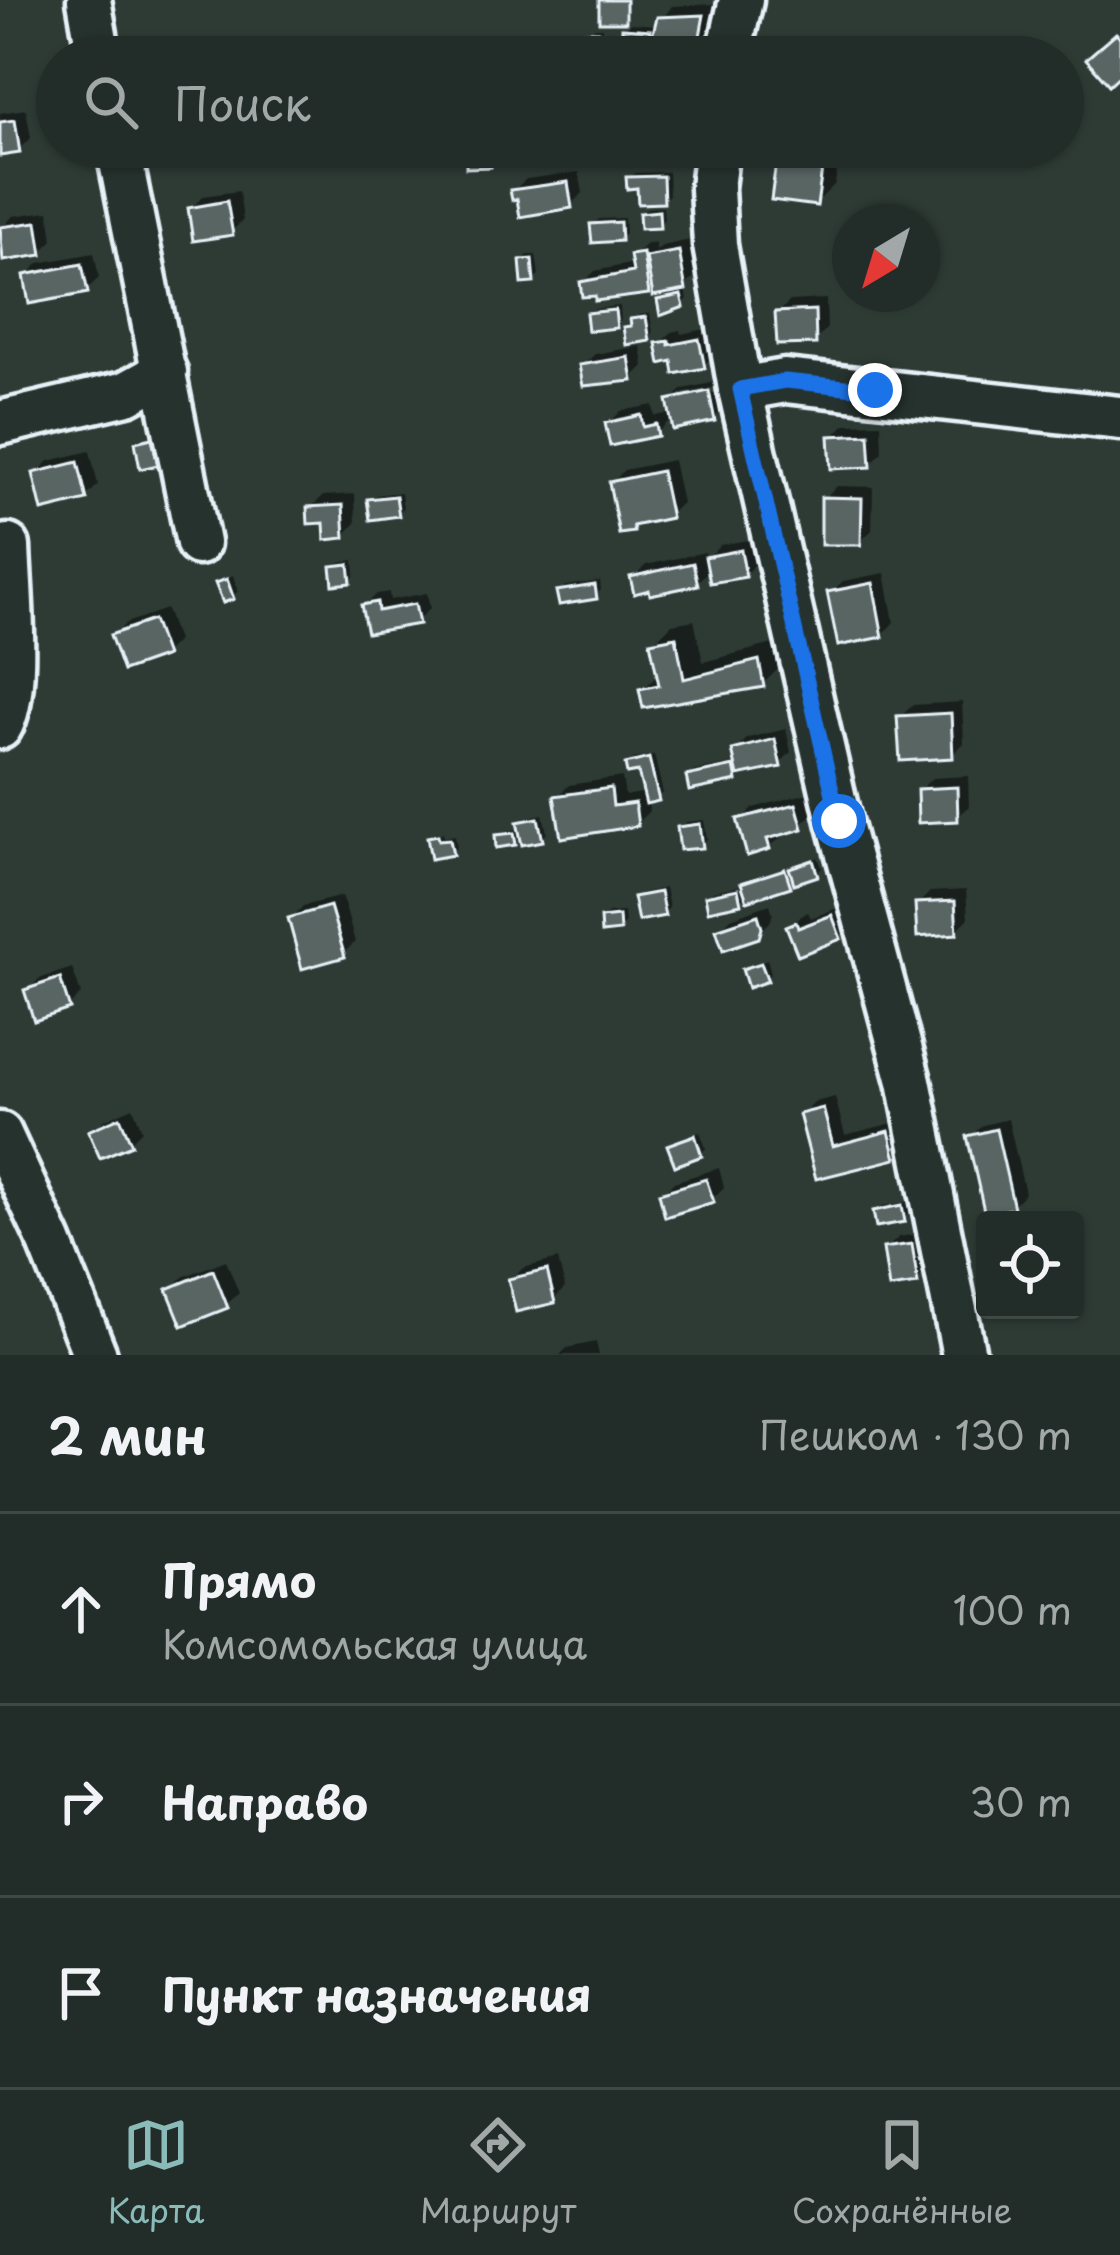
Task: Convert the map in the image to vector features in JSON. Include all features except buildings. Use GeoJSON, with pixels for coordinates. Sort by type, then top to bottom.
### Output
{"type":"FeatureCollection","features":[{"type":"Feature","properties":{"kind":"street"},"geometry":{"type":"LineString","coordinates":[[89,0],[95,36]]}},
{"type":"Feature","properties":{"kind":"street"},"geometry":{"type":"LineString","coordinates":[[733,36],[741,0]]}},
{"type":"Feature","properties":{"kind":"street"},"geometry":{"type":"LineString","coordinates":[[122,168],[198,543]]}},
{"type":"Feature","properties":{"kind":"street"},"geometry":{"type":"LineString","coordinates":[[714,168],[715,245],[740,389],[839,821],[909,1081],[964,1355]]}},
{"type":"Feature","properties":{"kind":"street"},"geometry":{"type":"LineString","coordinates":[[0,424],[127,393],[165,371]]}},
{"type":"Feature","properties":{"kind":"street"},"geometry":{"type":"LineString","coordinates":[[740,389],[785,381],[1120,418]]}},
{"type":"Feature","properties":{"kind":"street"},"geometry":{"type":"LineString","coordinates":[[0,727],[11,681],[8,546]]}},
{"type":"Feature","properties":{"kind":"street"},"geometry":{"type":"LineString","coordinates":[[0,1134],[95,1355]]}},
{"type":"Feature","properties":{"kind":"route"},"geometry":{"type":"LineString","coordinates":[[839,821],[740,389],[785,381],[875,390]]}}]}
